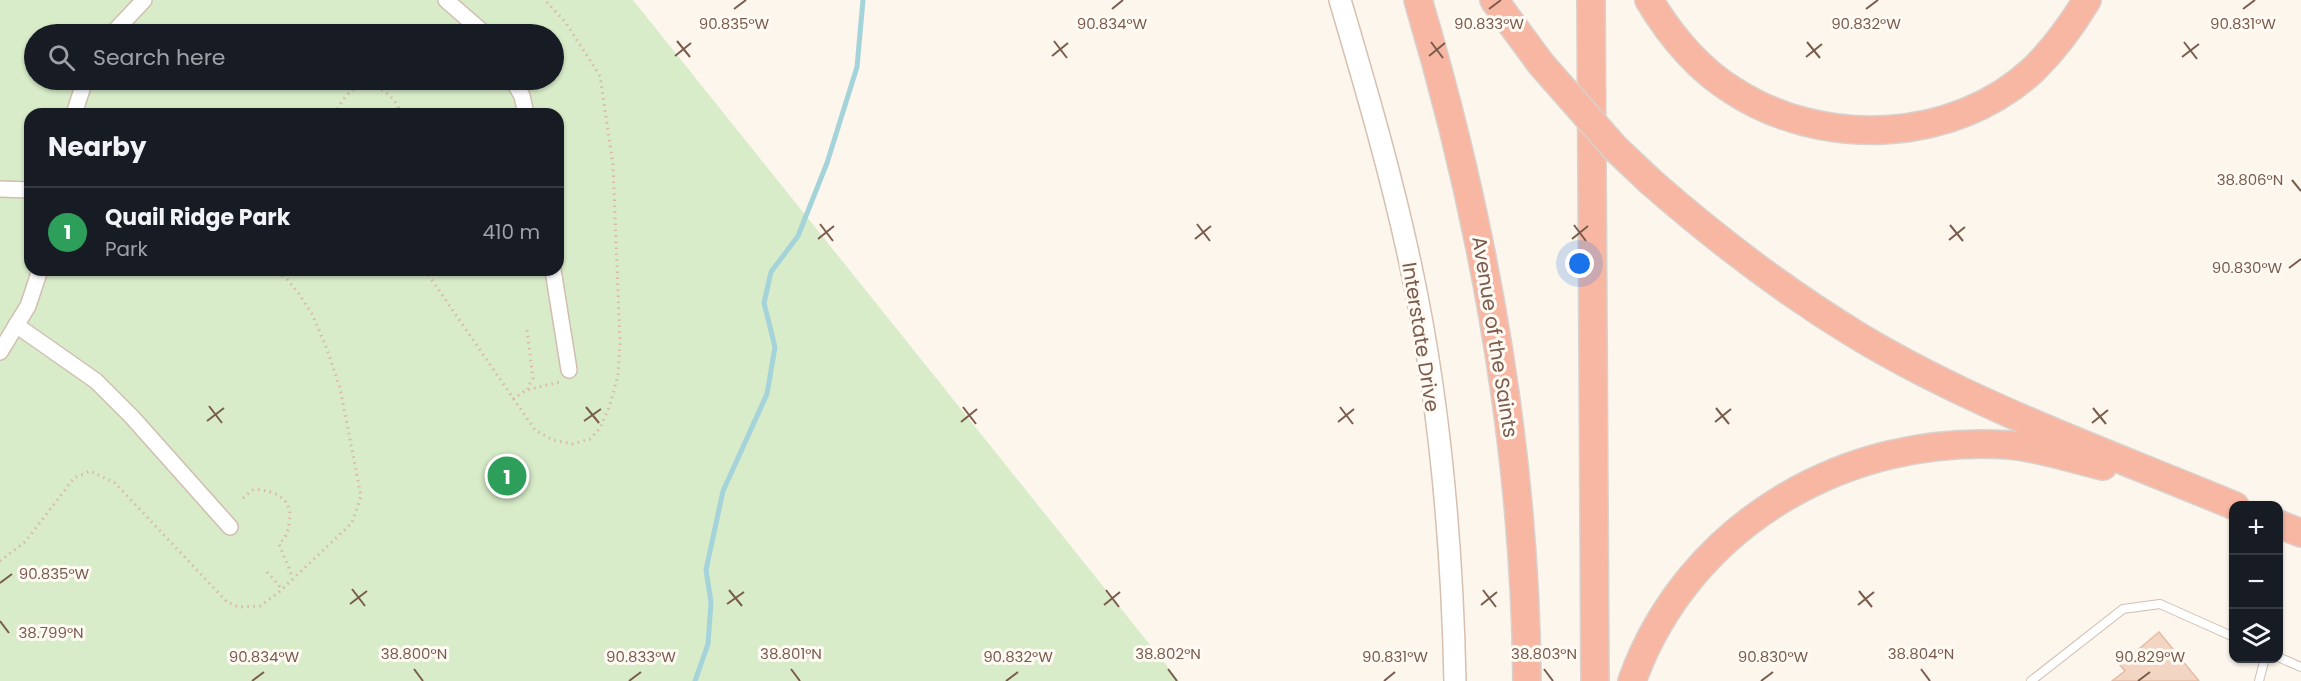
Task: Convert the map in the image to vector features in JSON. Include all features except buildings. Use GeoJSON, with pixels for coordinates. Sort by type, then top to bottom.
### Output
{"type":"FeatureCollection","features":[{"type":"Feature","properties":{"kind":"highway","name":"Avenue of the Saints"},"geometry":{"type":"LineString","coordinates":[[1418,0],[1467,181],[1493,310],[1519,507],[1527,681]]}},
{"type":"Feature","properties":{"kind":"highway"},"geometry":{"type":"LineString","coordinates":[[1494,0],[1541,64],[1615,148],[1651,182],[1750,265],[1860,337],[1975,397],[2229,504]]}},
{"type":"Feature","properties":{"kind":"highway"},"geometry":{"type":"LineString","coordinates":[[1591,0],[1595,681]]}},
{"type":"Feature","properties":{"kind":"highway"},"geometry":{"type":"LineString","coordinates":[[1649,0],[1662,22],[1685,50],[1731,90],[1759,105],[1818,126],[1877,130],[1941,120],[1969,110],[2003,92],[2032,70],[2053,49],[2086,0]]}},
{"type":"Feature","properties":{"kind":"highway"},"geometry":{"type":"LineString","coordinates":[[1632,681],[1644,649],[1671,602],[1718,548],[1761,512],[1802,485],[1851,464],[1907,450],[1962,444],[2011,445],[2187,486]]}},
{"type":"Feature","properties":{"kind":"highway"},"geometry":{"type":"LineString","coordinates":[[2283,526],[2301,533]]}},
{"type":"Feature","properties":{"kind":"main road","name":"Interstate Drive"},"geometry":{"type":"LineString","coordinates":[[1340,0],[1394,195],[1419,311],[1448,530],[1455,681]]}},
{"type":"Feature","properties":{"kind":"street"},"geometry":{"type":"LineString","coordinates":[[121,24],[144,0]]}},
{"type":"Feature","properties":{"kind":"street"},"geometry":{"type":"LineString","coordinates":[[446,0],[474,24]]}},
{"type":"Feature","properties":{"kind":"street"},"geometry":{"type":"LineString","coordinates":[[76,108],[82,90]]}},
{"type":"Feature","properties":{"kind":"street"},"geometry":{"type":"LineString","coordinates":[[519,90],[525,108]]}},
{"type":"Feature","properties":{"kind":"street"},"geometry":{"type":"LineString","coordinates":[[0,189],[24,190]]}},
{"type":"Feature","properties":{"kind":"street"},"geometry":{"type":"LineString","coordinates":[[0,352],[28,306],[38,276]]}},
{"type":"Feature","properties":{"kind":"street"},"geometry":{"type":"LineString","coordinates":[[554,276],[569,370]]}},
{"type":"Feature","properties":{"kind":"street"},"geometry":{"type":"LineString","coordinates":[[16,325],[96,381],[132,417],[231,527]]}},
{"type":"Feature","properties":{"kind":"lane"},"geometry":{"type":"LineString","coordinates":[[2031,681],[2123,609],[2160,604],[2229,635]]}},
{"type":"Feature","properties":{"kind":"lane"},"geometry":{"type":"LineString","coordinates":[[2283,659],[2301,667]]}},
{"type":"Feature","properties":{"kind":"lane"},"geometry":{"type":"LineString","coordinates":[[2260,677],[2268,681]]}},
{"type":"Feature","properties":{"kind":"path"},"geometry":{"type":"LineString","coordinates":[[338,108],[350,91],[354,90]]}},
{"type":"Feature","properties":{"kind":"path"},"geometry":{"type":"LineString","coordinates":[[386,90],[396,101],[399,108]]}},
{"type":"Feature","properties":{"kind":"path"},"geometry":{"type":"LineString","coordinates":[[0,561],[26,541],[74,478],[90,471],[101,474],[115,483],[227,602],[239,607],[260,606],[282,589],[352,523],[361,496],[340,388],[312,314],[283,276]]}},
{"type":"Feature","properties":{"kind":"path"},"geometry":{"type":"LineString","coordinates":[[526,390],[533,378],[527,330]]}},
{"type":"Feature","properties":{"kind":"path"},"geometry":{"type":"LineString","coordinates":[[513,399],[526,390],[569,380],[569,370]]}},
{"type":"Feature","properties":{"kind":"path"},"geometry":{"type":"LineString","coordinates":[[243,498],[254,489],[268,490],[287,501],[292,511],[287,536],[279,543],[293,578]]}},
{"type":"Feature","properties":{"kind":"path"},"geometry":{"type":"LineString","coordinates":[[267,572],[282,589]]}},
{"type":"Feature","properties":{"kind":"green space"},"geometry":{"type":"Polygon","coordinates":[[[0,0],[633,0],[1179,681],[0,681],[0,0]]]}},
{"type":"Feature","properties":{"kind":"waterway"},"geometry":{"type":"LineString","coordinates":[[695,681],[708,644],[711,602],[706,570],[723,491],[767,394],[775,347],[764,303],[771,272],[798,236],[827,163],[857,67],[863,0]]}},
{"type":"Feature","properties":{"kind":"place","name":"Quail Ridge Park"},"geometry":{"type":"Point","coordinates":[507,476]}}]}
